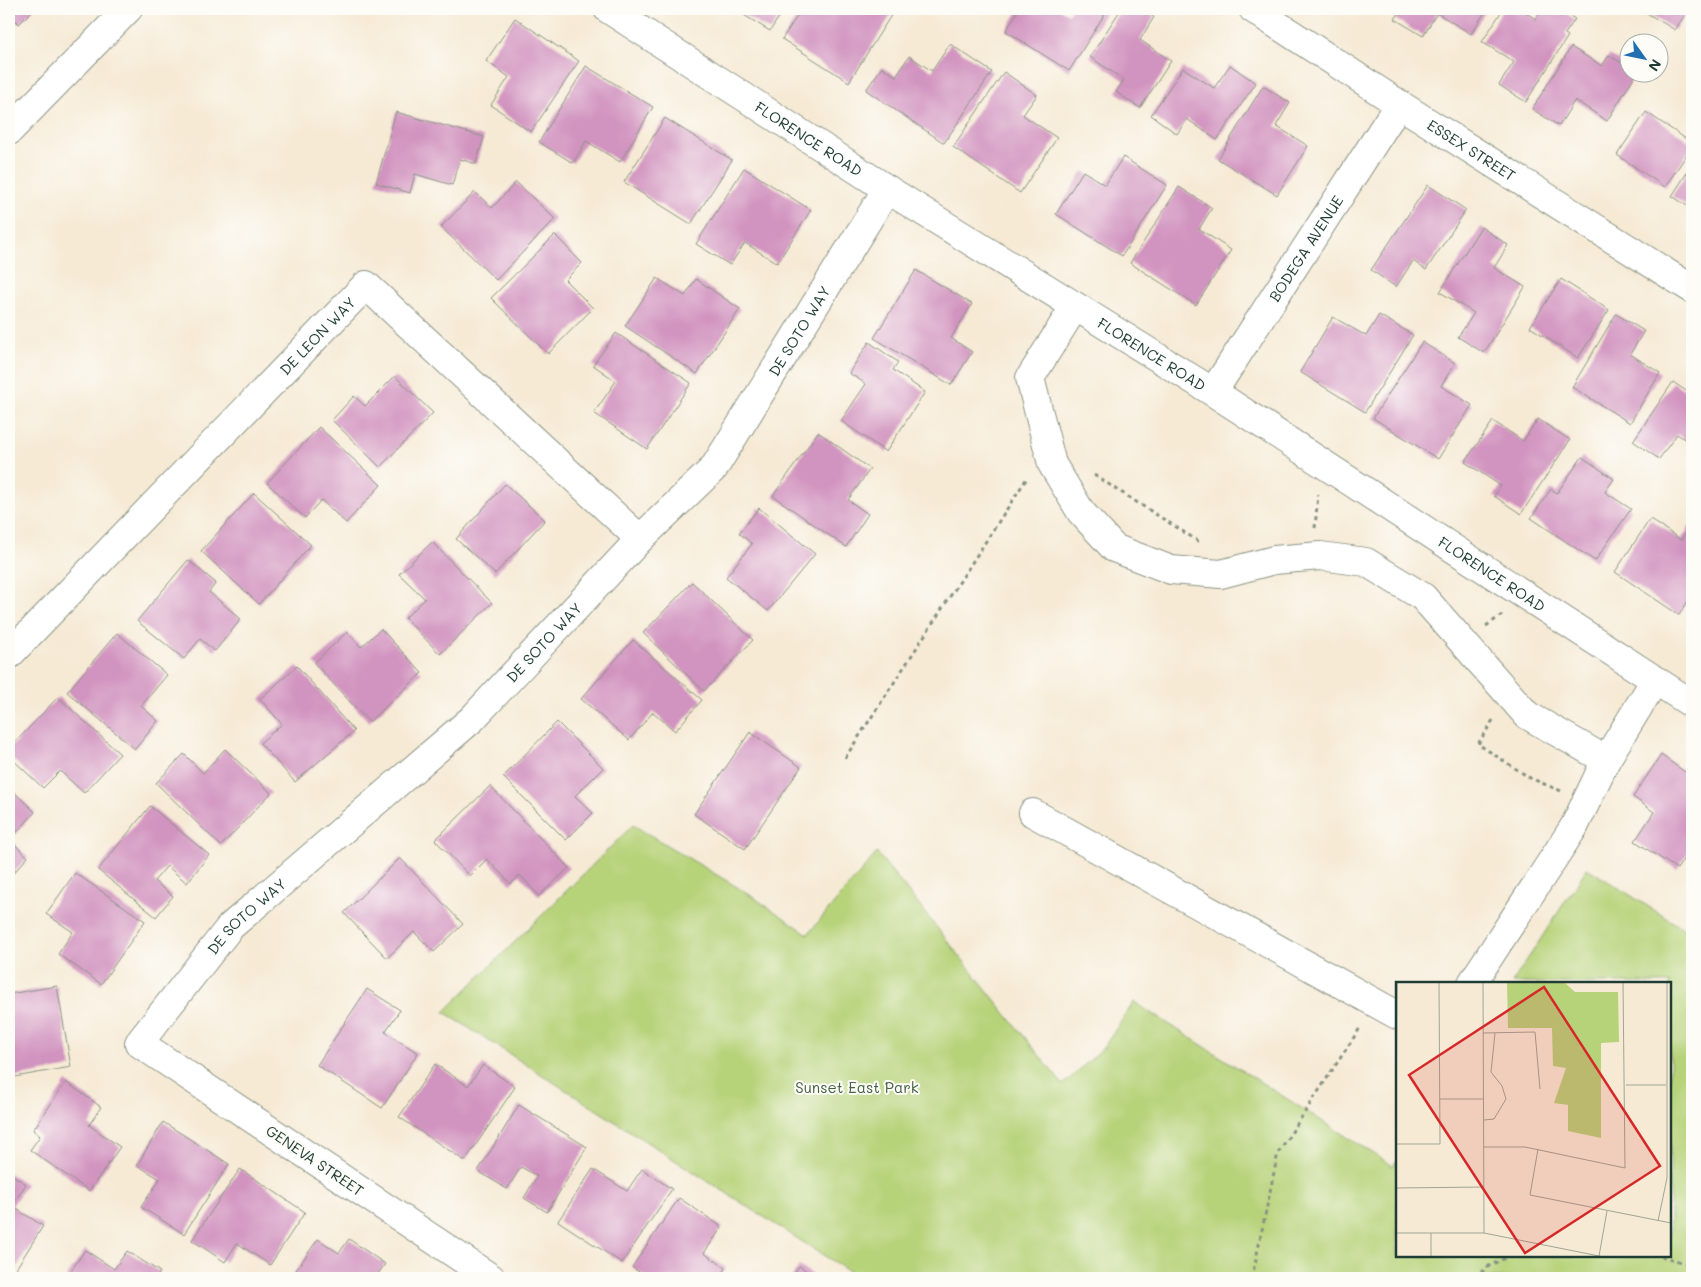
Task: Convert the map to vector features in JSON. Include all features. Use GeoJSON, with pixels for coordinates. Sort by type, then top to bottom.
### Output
{"type":"FeatureCollection","features":[{"type":"Feature","properties":{"kind":"street"},"geometry":{"type":"LineString","coordinates":[[9,131],[128,9]]}},
{"type":"Feature","properties":{"kind":"street","name":"ESSEX STREET"},"geometry":{"type":"LineString","coordinates":[[1253,9],[1399,104],[1692,289]]}},
{"type":"Feature","properties":{"kind":"street","name":"FLORENCE ROAD"},"geometry":{"type":"LineString","coordinates":[[619,12],[887,189],[1213,392],[1692,704]]}},
{"type":"Feature","properties":{"kind":"street","name":"BODEGA AVENUE"},"geometry":{"type":"LineString","coordinates":[[1213,392],[1399,104]]}},
{"type":"Feature","properties":{"kind":"street","name":"DE SOTO WAY"},"geometry":{"type":"LineString","coordinates":[[139,1043],[230,927],[472,719],[640,539],[714,468],[887,189]]}},
{"type":"Feature","properties":{"kind":"street","name":"DE LEON WAY"},"geometry":{"type":"LineString","coordinates":[[9,655],[366,285],[640,539]]}},
{"type":"Feature","properties":{"kind":"street"},"geometry":{"type":"LineString","coordinates":[[1075,306],[1030,378],[1052,464],[1081,512],[1114,548],[1171,570],[1221,574],[1274,560],[1320,556],[1366,562],[1424,597],[1527,715],[1606,760]]}},
{"type":"Feature","properties":{"kind":"street"},"geometry":{"type":"LineString","coordinates":[[1473,982],[1574,827],[1606,760],[1655,680]]}},
{"type":"Feature","properties":{"kind":"street"},"geometry":{"type":"LineString","coordinates":[[1033,813],[1386,1010]]}},
{"type":"Feature","properties":{"kind":"street","name":"GENEVA STREET"},"geometry":{"type":"LineString","coordinates":[[139,1043],[491,1278]]}},
{"type":"Feature","properties":{"kind":"path"},"geometry":{"type":"LineString","coordinates":[[1026,470],[1032,486]]}},
{"type":"Feature","properties":{"kind":"path"},"geometry":{"type":"LineString","coordinates":[[1090,473],[1206,546]]}},
{"type":"Feature","properties":{"kind":"path"},"geometry":{"type":"LineString","coordinates":[[845,758],[1028,478]]}},
{"type":"Feature","properties":{"kind":"path"},"geometry":{"type":"LineString","coordinates":[[1315,534],[1318,492]]}},
{"type":"Feature","properties":{"kind":"path"},"geometry":{"type":"LineString","coordinates":[[1482,629],[1506,612]]}},
{"type":"Feature","properties":{"kind":"path"},"geometry":{"type":"LineString","coordinates":[[1495,716],[1478,744],[1530,778],[1568,794]]}},
{"type":"Feature","properties":{"kind":"path"},"geometry":{"type":"LineString","coordinates":[[1252,1278],[1278,1153],[1386,1010]]}},
{"type":"Feature","properties":{"kind":"path"},"geometry":{"type":"LineString","coordinates":[[1475,1278],[1489,1266],[1506,1257]]}},
{"type":"Feature","properties":{"kind":"path"},"geometry":{"type":"LineString","coordinates":[[1664,1257],[1692,1265]]}},
{"type":"Feature","properties":{"kind":"green space","name":"Sunset East Park"},"geometry":{"type":"Polygon","coordinates":[[[633,825],[747,893],[808,934],[877,853],[1063,1085],[1104,1047],[1134,1002],[1393,1166],[1396,1162],[1396,1257],[1671,1257],[1671,982],[1513,982],[1587,868],[1692,934],[1692,1278],[859,1278],[444,1012],[633,825]]]}},
{"type":"Feature","properties":{"kind":"building"},"geometry":{"type":"Polygon","coordinates":[[[9,9],[34,9],[19,24],[9,14],[9,9]]]}},
{"type":"Feature","properties":{"kind":"building"},"geometry":{"type":"Polygon","coordinates":[[[734,9],[784,9],[770,31],[734,9]]]}},
{"type":"Feature","properties":{"kind":"building"},"geometry":{"type":"Polygon","coordinates":[[[802,9],[895,9],[849,82],[782,39],[802,9]]]}},
{"type":"Feature","properties":{"kind":"building"},"geometry":{"type":"Polygon","coordinates":[[[1019,9],[1060,9],[1068,14],[1071,9],[1108,9],[1069,71],[1006,31],[1019,9]]]}},
{"type":"Feature","properties":{"kind":"building"},"geometry":{"type":"Polygon","coordinates":[[[1121,9],[1141,9],[1154,17],[1140,40],[1171,61],[1140,108],[1116,92],[1124,80],[1090,57],[1121,9]]]}},
{"type":"Feature","properties":{"kind":"building"},"geometry":{"type":"Polygon","coordinates":[[[1402,9],[1487,9],[1471,34],[1437,13],[1423,36],[1395,19],[1402,9]]]}},
{"type":"Feature","properties":{"kind":"building"},"geometry":{"type":"Polygon","coordinates":[[[1503,9],[1529,9],[1526,13],[1536,19],[1542,9],[1558,9],[1575,19],[1565,34],[1568,36],[1526,102],[1499,85],[1514,62],[1482,42],[1503,9]]]}},
{"type":"Feature","properties":{"kind":"building"},"geometry":{"type":"Polygon","coordinates":[[[1647,9],[1689,9],[1675,30],[1645,12],[1647,9]]]}},
{"type":"Feature","properties":{"kind":"building"},"geometry":{"type":"Polygon","coordinates":[[[515,18],[579,61],[531,132],[491,105],[509,77],[486,61],[515,18]]]}},
{"type":"Feature","properties":{"kind":"building"},"geometry":{"type":"Polygon","coordinates":[[[950,44],[992,72],[944,143],[866,90],[882,67],[896,76],[909,56],[932,71],[950,44]]]}},
{"type":"Feature","properties":{"kind":"building"},"geometry":{"type":"Polygon","coordinates":[[[1571,47],[1602,66],[1609,55],[1618,61],[1618,82],[1631,82],[1607,121],[1575,100],[1559,126],[1532,109],[1571,47]]]}},
{"type":"Feature","properties":{"kind":"building"},"geometry":{"type":"Polygon","coordinates":[[[1230,65],[1256,83],[1217,140],[1187,119],[1177,134],[1151,115],[1183,68],[1214,88],[1230,65]]]}},
{"type":"Feature","properties":{"kind":"building"},"geometry":{"type":"Polygon","coordinates":[[[586,66],[653,107],[620,162],[586,141],[573,163],[539,142],[586,66]]]}},
{"type":"Feature","properties":{"kind":"building"},"geometry":{"type":"Polygon","coordinates":[[[1004,72],[1037,95],[1023,115],[1057,138],[1020,193],[953,147],[1004,72]]]}},
{"type":"Feature","properties":{"kind":"building"},"geometry":{"type":"Polygon","coordinates":[[[1263,86],[1290,103],[1276,126],[1308,146],[1277,195],[1218,159],[1263,86]]]}},
{"type":"Feature","properties":{"kind":"building"},"geometry":{"type":"Polygon","coordinates":[[[396,112],[484,137],[476,164],[460,159],[452,185],[415,174],[410,193],[376,183],[396,112]]]}},
{"type":"Feature","properties":{"kind":"building"},"geometry":{"type":"Polygon","coordinates":[[[1646,112],[1692,143],[1692,147],[1665,187],[1617,155],[1646,112]]]}},
{"type":"Feature","properties":{"kind":"building"},"geometry":{"type":"Polygon","coordinates":[[[665,118],[732,160],[691,224],[624,182],[665,118]]]}},
{"type":"Feature","properties":{"kind":"building"},"geometry":{"type":"Polygon","coordinates":[[[1123,157],[1167,185],[1122,256],[1056,214],[1083,171],[1105,185],[1123,157]]]}},
{"type":"Feature","properties":{"kind":"building"},"geometry":{"type":"Polygon","coordinates":[[[1692,165],[1692,209],[1672,196],[1692,165]]]}},
{"type":"Feature","properties":{"kind":"building"},"geometry":{"type":"Polygon","coordinates":[[[744,168],[811,210],[777,263],[745,243],[730,265],[696,244],[744,168]]]}},
{"type":"Feature","properties":{"kind":"building"},"geometry":{"type":"Polygon","coordinates":[[[516,182],[555,219],[496,280],[441,227],[475,192],[492,208],[516,182]]]}},
{"type":"Feature","properties":{"kind":"building"},"geometry":{"type":"Polygon","coordinates":[[[1428,185],[1466,210],[1426,270],[1413,261],[1396,287],[1371,270],[1428,185]]]}},
{"type":"Feature","properties":{"kind":"building"},"geometry":{"type":"Polygon","coordinates":[[[1179,187],[1212,208],[1199,229],[1231,250],[1196,305],[1130,263],[1179,187]]]}},
{"type":"Feature","properties":{"kind":"building"},"geometry":{"type":"Polygon","coordinates":[[[1481,227],[1508,245],[1494,268],[1525,287],[1484,353],[1458,337],[1474,313],[1440,292],[1481,227]]]}},
{"type":"Feature","properties":{"kind":"building"},"geometry":{"type":"Polygon","coordinates":[[[555,235],[582,263],[565,280],[593,308],[548,354],[491,298],[555,235]]]}},
{"type":"Feature","properties":{"kind":"building"},"geometry":{"type":"Polygon","coordinates":[[[916,270],[972,304],[951,338],[972,352],[951,385],[874,338],[916,270]]]}},
{"type":"Feature","properties":{"kind":"building"},"geometry":{"type":"Polygon","coordinates":[[[657,278],[685,296],[696,279],[740,309],[697,374],[625,326],[657,278]]]}},
{"type":"Feature","properties":{"kind":"building"},"geometry":{"type":"Polygon","coordinates":[[[1561,279],[1609,310],[1578,358],[1530,327],[1561,279]]]}},
{"type":"Feature","properties":{"kind":"building"},"geometry":{"type":"Polygon","coordinates":[[[1616,314],[1644,331],[1630,354],[1660,373],[1630,423],[1572,387],[1616,314]]]}},
{"type":"Feature","properties":{"kind":"building"},"geometry":{"type":"Polygon","coordinates":[[[1379,315],[1413,335],[1365,412],[1300,372],[1333,317],[1366,336],[1379,315]]]}},
{"type":"Feature","properties":{"kind":"building"},"geometry":{"type":"Polygon","coordinates":[[[616,333],[691,383],[647,449],[594,413],[616,381],[593,365],[616,333]]]}},
{"type":"Feature","properties":{"kind":"building"},"geometry":{"type":"Polygon","coordinates":[[[869,342],[898,362],[893,370],[925,392],[886,452],[841,421],[866,384],[849,373],[869,342]]]}},
{"type":"Feature","properties":{"kind":"building"},"geometry":{"type":"Polygon","coordinates":[[[1422,342],[1455,363],[1441,386],[1472,405],[1438,459],[1373,418],[1422,342]]]}},
{"type":"Feature","properties":{"kind":"building"},"geometry":{"type":"Polygon","coordinates":[[[395,376],[433,413],[380,467],[332,420],[354,396],[365,406],[395,376]]]}},
{"type":"Feature","properties":{"kind":"building"},"geometry":{"type":"Polygon","coordinates":[[[1673,382],[1692,395],[1692,444],[1677,434],[1659,459],[1633,441],[1673,382]]]}},
{"type":"Feature","properties":{"kind":"building"},"geometry":{"type":"Polygon","coordinates":[[[1538,419],[1570,440],[1521,514],[1494,496],[1501,486],[1465,462],[1493,421],[1523,441],[1538,419]]]}},
{"type":"Feature","properties":{"kind":"building"},"geometry":{"type":"Polygon","coordinates":[[[319,427],[381,485],[346,523],[321,500],[305,518],[267,483],[319,427]]]}},
{"type":"Feature","properties":{"kind":"building"},"geometry":{"type":"Polygon","coordinates":[[[818,432],[870,469],[848,500],[868,514],[846,547],[773,496],[818,432]]]}},
{"type":"Feature","properties":{"kind":"building"},"geometry":{"type":"Polygon","coordinates":[[[1582,457],[1614,479],[1605,492],[1631,509],[1595,561],[1531,518],[1551,489],[1557,493],[1582,457]]]}},
{"type":"Feature","properties":{"kind":"building"},"geometry":{"type":"Polygon","coordinates":[[[505,484],[545,520],[495,574],[456,539],[505,484]]]}},
{"type":"Feature","properties":{"kind":"building"},"geometry":{"type":"Polygon","coordinates":[[[254,493],[311,545],[259,604],[201,551],[254,493]]]}},
{"type":"Feature","properties":{"kind":"building"},"geometry":{"type":"Polygon","coordinates":[[[759,508],[815,554],[768,611],[726,577],[752,544],[739,533],[759,508]]]}},
{"type":"Feature","properties":{"kind":"building"},"geometry":{"type":"Polygon","coordinates":[[[1650,519],[1681,540],[1692,523],[1692,595],[1679,615],[1615,572],[1650,519]]]}},
{"type":"Feature","properties":{"kind":"building"},"geometry":{"type":"Polygon","coordinates":[[[432,542],[492,603],[440,654],[405,618],[425,599],[399,574],[432,542]]]}},
{"type":"Feature","properties":{"kind":"building"},"geometry":{"type":"Polygon","coordinates":[[[188,560],[216,583],[209,592],[241,619],[215,651],[200,639],[184,659],[137,621],[188,560]]]}},
{"type":"Feature","properties":{"kind":"building"},"geometry":{"type":"Polygon","coordinates":[[[692,582],[753,640],[704,691],[643,633],[692,582]]]}},
{"type":"Feature","properties":{"kind":"building"},"geometry":{"type":"Polygon","coordinates":[[[381,629],[422,673],[369,722],[314,663],[347,632],[361,647],[381,629]]]}},
{"type":"Feature","properties":{"kind":"building"},"geometry":{"type":"Polygon","coordinates":[[[117,633],[167,675],[141,706],[158,721],[135,749],[67,692],[117,633]]]}},
{"type":"Feature","properties":{"kind":"building"},"geometry":{"type":"Polygon","coordinates":[[[633,640],[702,700],[675,731],[653,712],[629,740],[581,699],[633,640]]]}},
{"type":"Feature","properties":{"kind":"building"},"geometry":{"type":"Polygon","coordinates":[[[297,666],[354,731],[295,782],[260,743],[282,724],[260,699],[297,666]]]}},
{"type":"Feature","properties":{"kind":"building"},"geometry":{"type":"Polygon","coordinates":[[[58,697],[120,754],[84,793],[60,771],[43,788],[9,756],[9,749],[58,697]]]}},
{"type":"Feature","properties":{"kind":"building"},"geometry":{"type":"Polygon","coordinates":[[[557,722],[603,768],[575,796],[593,813],[566,840],[503,777],[557,722]]]}},
{"type":"Feature","properties":{"kind":"building"},"geometry":{"type":"Polygon","coordinates":[[[750,732],[801,767],[745,849],[694,814],[750,732]]]}},
{"type":"Feature","properties":{"kind":"building"},"geometry":{"type":"Polygon","coordinates":[[[225,749],[271,793],[221,846],[156,783],[184,754],[203,773],[225,749]]]}},
{"type":"Feature","properties":{"kind":"building"},"geometry":{"type":"Polygon","coordinates":[[[1661,755],[1692,777],[1692,847],[1677,869],[1635,841],[1654,812],[1633,797],[1661,755]]]}},
{"type":"Feature","properties":{"kind":"building"},"geometry":{"type":"Polygon","coordinates":[[[490,786],[569,868],[539,896],[520,875],[511,884],[487,859],[470,876],[435,840],[490,786]]]}},
{"type":"Feature","properties":{"kind":"building"},"geometry":{"type":"Polygon","coordinates":[[[9,787],[35,812],[10,840],[28,857],[9,878],[9,787]]]}},
{"type":"Feature","properties":{"kind":"building"},"geometry":{"type":"Polygon","coordinates":[[[150,806],[209,855],[187,883],[167,866],[154,881],[173,896],[156,917],[98,870],[150,806]]]}},
{"type":"Feature","properties":{"kind":"building"},"geometry":{"type":"Polygon","coordinates":[[[400,858],[463,924],[434,952],[414,932],[387,958],[344,913],[400,858]]]}},
{"type":"Feature","properties":{"kind":"building"},"geometry":{"type":"Polygon","coordinates":[[[75,873],[145,921],[101,984],[58,954],[73,932],[46,914],[75,873]]]}},
{"type":"Feature","properties":{"kind":"building"},"geometry":{"type":"Polygon","coordinates":[[[57,986],[71,1067],[9,1078],[9,994],[57,986]]]}},
{"type":"Feature","properties":{"kind":"building"},"geometry":{"type":"Polygon","coordinates":[[[367,989],[400,1010],[385,1032],[418,1053],[382,1108],[317,1065],[367,989]]]}},
{"type":"Feature","properties":{"kind":"building"},"geometry":{"type":"Polygon","coordinates":[[[435,1064],[468,1086],[483,1065],[515,1087],[465,1161],[399,1117],[435,1064]]]}},
{"type":"Feature","properties":{"kind":"building"},"geometry":{"type":"Polygon","coordinates":[[[66,1082],[101,1107],[89,1125],[120,1147],[89,1191],[30,1150],[40,1136],[33,1130],[66,1082]]]}},
{"type":"Feature","properties":{"kind":"building"},"geometry":{"type":"Polygon","coordinates":[[[519,1105],[587,1147],[547,1212],[524,1198],[537,1176],[521,1167],[507,1189],[478,1171],[519,1105]]]}},
{"type":"Feature","properties":{"kind":"building"},"geometry":{"type":"Polygon","coordinates":[[[163,1122],[229,1164],[184,1234],[141,1207],[160,1179],[137,1165],[163,1122]]]}},
{"type":"Feature","properties":{"kind":"building"},"geometry":{"type":"Polygon","coordinates":[[[240,1169],[305,1212],[270,1265],[237,1243],[225,1262],[192,1240],[240,1169]]]}},
{"type":"Feature","properties":{"kind":"building"},"geometry":{"type":"Polygon","coordinates":[[[593,1169],[627,1191],[642,1169],[672,1189],[622,1263],[558,1221],[593,1169]]]}},
{"type":"Feature","properties":{"kind":"building"},"geometry":{"type":"Polygon","coordinates":[[[9,1173],[26,1184],[12,1206],[43,1226],[10,1278],[9,1173]]]}},
{"type":"Feature","properties":{"kind":"building"},"geometry":{"type":"Polygon","coordinates":[[[679,1198],[722,1227],[704,1253],[726,1268],[720,1278],[648,1278],[632,1267],[679,1198]]]}},
{"type":"Feature","properties":{"kind":"building"},"geometry":{"type":"Polygon","coordinates":[[[318,1239],[339,1253],[349,1239],[385,1264],[375,1278],[295,1278],[292,1276],[318,1239]]]}},
{"type":"Feature","properties":{"kind":"building"},"geometry":{"type":"Polygon","coordinates":[[[85,1250],[114,1269],[127,1251],[160,1272],[156,1278],[66,1278],[85,1250]]]}},
{"type":"Feature","properties":{"kind":"building"},"geometry":{"type":"Polygon","coordinates":[[[799,1266],[818,1278],[791,1278],[799,1266]]]}}]}
